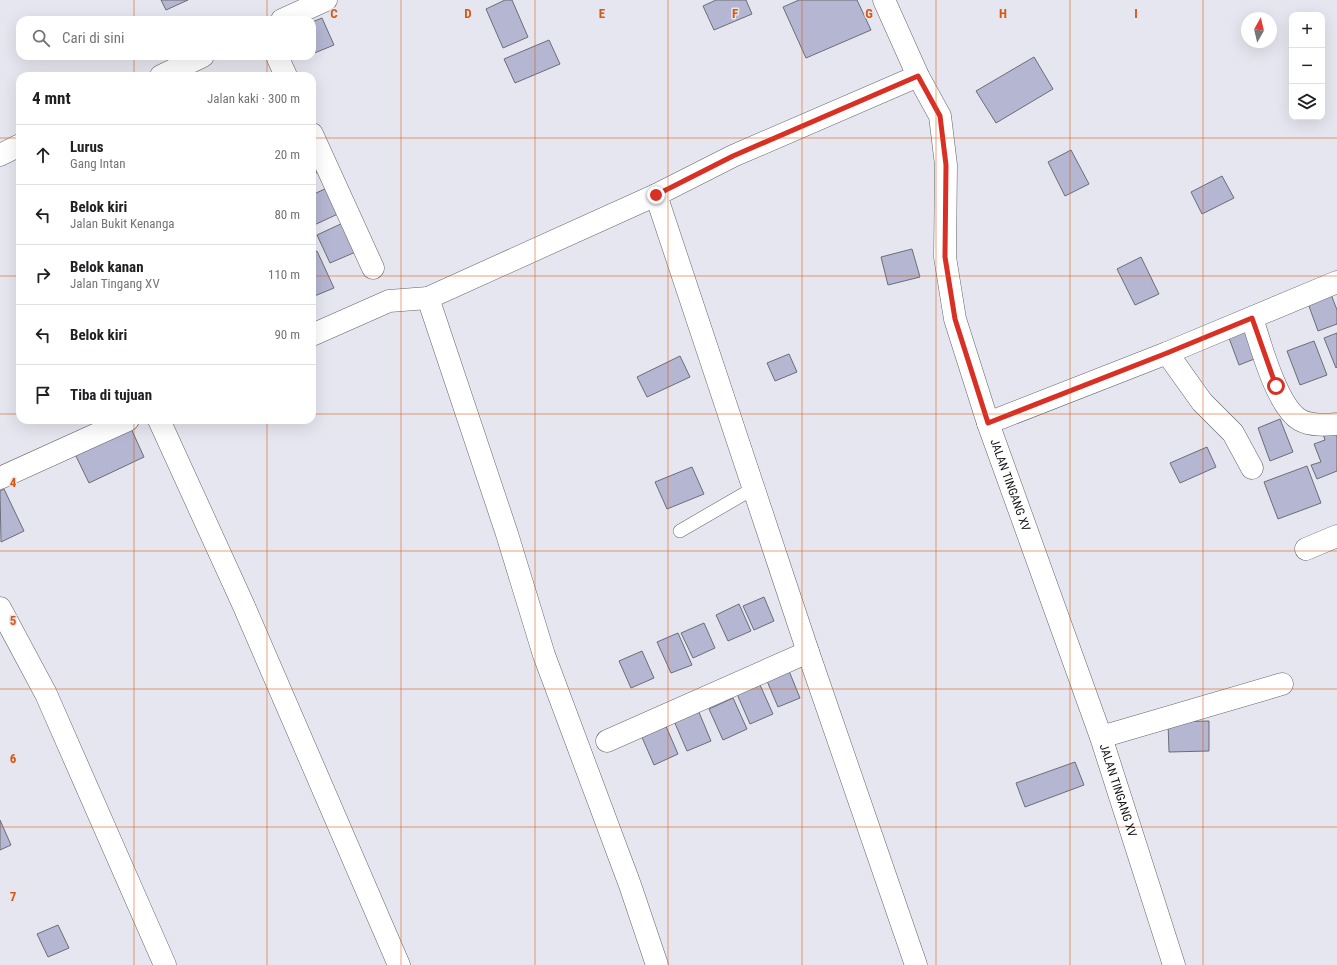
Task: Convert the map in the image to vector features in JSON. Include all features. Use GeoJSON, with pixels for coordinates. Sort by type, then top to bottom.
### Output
{"type":"FeatureCollection","features":[{"type":"Feature","properties":{"kind":"street"},"geometry":{"type":"LineString","coordinates":[[291,16],[326,0]]}},
{"type":"Feature","properties":{"kind":"street","name":"JALAN TINGANG XV"},"geometry":{"type":"LineString","coordinates":[[884,0],[918,76],[940,116],[946,165],[945,257],[955,319],[988,423],[1101,737],[1174,965]]}},
{"type":"Feature","properties":{"kind":"street"},"geometry":{"type":"LineString","coordinates":[[279,60],[284,72]]}},
{"type":"Feature","properties":{"kind":"street"},"geometry":{"type":"LineString","coordinates":[[173,72],[193,65]]}},
{"type":"Feature","properties":{"kind":"street"},"geometry":{"type":"LineString","coordinates":[[316,334],[389,301],[428,298],[656,195],[733,156],[918,76]]}},
{"type":"Feature","properties":{"kind":"street"},"geometry":{"type":"LineString","coordinates":[[316,143],[373,268]]}},
{"type":"Feature","properties":{"kind":"street"},"geometry":{"type":"LineString","coordinates":[[0,154],[16,147]]}},
{"type":"Feature","properties":{"kind":"street"},"geometry":{"type":"LineString","coordinates":[[656,195],[808,652],[916,965]]}},
{"type":"Feature","properties":{"kind":"street"},"geometry":{"type":"LineString","coordinates":[[988,423],[1167,353],[1337,282]]}},
{"type":"Feature","properties":{"kind":"street"},"geometry":{"type":"LineString","coordinates":[[428,298],[507,534],[544,655],[630,885],[656,965]]}},
{"type":"Feature","properties":{"kind":"street"},"geometry":{"type":"LineString","coordinates":[[1252,318],[1276,386],[1290,412],[1301,420],[1320,425],[1337,424]]}},
{"type":"Feature","properties":{"kind":"street"},"geometry":{"type":"LineString","coordinates":[[1167,353],[1202,402],[1234,433],[1252,468]]}},
{"type":"Feature","properties":{"kind":"street"},"geometry":{"type":"LineString","coordinates":[[0,478],[119,424]]}},
{"type":"Feature","properties":{"kind":"street"},"geometry":{"type":"LineString","coordinates":[[161,424],[240,597],[398,965]]}},
{"type":"Feature","properties":{"kind":"street"},"geometry":{"type":"LineString","coordinates":[[1306,549],[1337,536]]}},
{"type":"Feature","properties":{"kind":"street"},"geometry":{"type":"LineString","coordinates":[[0,608],[46,694],[165,965]]}},
{"type":"Feature","properties":{"kind":"street"},"geometry":{"type":"LineString","coordinates":[[607,741],[808,652]]}},
{"type":"Feature","properties":{"kind":"street"},"geometry":{"type":"LineString","coordinates":[[1101,737],[1282,684]]}},
{"type":"Feature","properties":{"kind":"lane"},"geometry":{"type":"LineString","coordinates":[[680,531],[754,488]]}},
{"type":"Feature","properties":{"kind":"building"},"geometry":{"type":"Polygon","coordinates":[[[161,0],[188,0],[166,10],[161,0]]]}},
{"type":"Feature","properties":{"kind":"building"},"geometry":{"type":"Polygon","coordinates":[[[505,0],[512,0],[528,37],[503,48],[486,9],[505,0]]]}},
{"type":"Feature","properties":{"kind":"building"},"geometry":{"type":"Polygon","coordinates":[[[716,0],[746,0],[752,14],[714,30],[703,6],[716,0]]]}},
{"type":"Feature","properties":{"kind":"building"},"geometry":{"type":"Polygon","coordinates":[[[799,0],[857,0],[871,30],[806,58],[783,7],[799,0]]]}},
{"type":"Feature","properties":{"kind":"building"},"geometry":{"type":"Polygon","coordinates":[[[322,18],[334,45],[316,52],[316,20],[322,18]]]}},
{"type":"Feature","properties":{"kind":"building"},"geometry":{"type":"Polygon","coordinates":[[[549,40],[560,64],[515,83],[504,59],[549,40]]]}},
{"type":"Feature","properties":{"kind":"building"},"geometry":{"type":"Polygon","coordinates":[[[1034,57],[1053,89],[996,123],[976,91],[1034,57]]]}},
{"type":"Feature","properties":{"kind":"building"},"geometry":{"type":"Polygon","coordinates":[[[1071,150],[1089,184],[1065,196],[1048,162],[1071,150]]]}},
{"type":"Feature","properties":{"kind":"building"},"geometry":{"type":"Polygon","coordinates":[[[316,154],[323,170],[316,173],[316,154]]]}},
{"type":"Feature","properties":{"kind":"building"},"geometry":{"type":"Polygon","coordinates":[[[1222,176],[1234,198],[1202,214],[1191,192],[1222,176]]]}},
{"type":"Feature","properties":{"kind":"building"},"geometry":{"type":"Polygon","coordinates":[[[329,187],[340,213],[316,224],[316,193],[329,187]]]}},
{"type":"Feature","properties":{"kind":"building"},"geometry":{"type":"Polygon","coordinates":[[[345,222],[358,251],[330,263],[317,235],[345,222]]]}},
{"type":"Feature","properties":{"kind":"building"},"geometry":{"type":"Polygon","coordinates":[[[912,249],[920,277],[888,285],[881,257],[912,249]]]}},
{"type":"Feature","properties":{"kind":"building"},"geometry":{"type":"Polygon","coordinates":[[[316,252],[334,288],[316,295],[316,252]]]}},
{"type":"Feature","properties":{"kind":"building"},"geometry":{"type":"Polygon","coordinates":[[[1141,257],[1159,294],[1135,305],[1117,269],[1141,257]]]}},
{"type":"Feature","properties":{"kind":"building"},"geometry":{"type":"Polygon","coordinates":[[[1329,289],[1337,310],[1337,324],[1318,331],[1306,298],[1329,289]]]}},
{"type":"Feature","properties":{"kind":"building"},"geometry":{"type":"Polygon","coordinates":[[[1248,322],[1262,356],[1239,365],[1226,330],[1248,322]]]}},
{"type":"Feature","properties":{"kind":"building"},"geometry":{"type":"Polygon","coordinates":[[[1337,333],[1337,367],[1336,368],[1324,338],[1337,333]]]}},
{"type":"Feature","properties":{"kind":"building"},"geometry":{"type":"Polygon","coordinates":[[[1314,341],[1327,375],[1300,385],[1287,351],[1314,341]]]}},
{"type":"Feature","properties":{"kind":"building"},"geometry":{"type":"Polygon","coordinates":[[[789,354],[797,372],[775,381],[767,363],[789,354]]]}},
{"type":"Feature","properties":{"kind":"building"},"geometry":{"type":"Polygon","coordinates":[[[680,356],[690,377],[647,397],[637,377],[680,356]]]}},
{"type":"Feature","properties":{"kind":"building"},"geometry":{"type":"Polygon","coordinates":[[[1280,419],[1293,452],[1270,461],[1258,428],[1280,419]]]}},
{"type":"Feature","properties":{"kind":"building"},"geometry":{"type":"Polygon","coordinates":[[[129,424],[144,457],[89,483],[73,450],[129,424]]]}},
{"type":"Feature","properties":{"kind":"building"},"geometry":{"type":"Polygon","coordinates":[[[1337,429],[1337,471],[1317,479],[1311,465],[1321,462],[1314,444],[1325,440],[1323,434],[1337,429]]]}},
{"type":"Feature","properties":{"kind":"building"},"geometry":{"type":"Polygon","coordinates":[[[1207,447],[1216,467],[1180,483],[1170,463],[1207,447]]]}},
{"type":"Feature","properties":{"kind":"building"},"geometry":{"type":"Polygon","coordinates":[[[1307,466],[1321,503],[1278,519],[1264,482],[1307,466]]]}},
{"type":"Feature","properties":{"kind":"building"},"geometry":{"type":"Polygon","coordinates":[[[692,467],[704,494],[667,509],[655,482],[692,467]]]}},
{"type":"Feature","properties":{"kind":"building"},"geometry":{"type":"Polygon","coordinates":[[[4,489],[24,531],[1,542],[0,491],[4,489]]]}},
{"type":"Feature","properties":{"kind":"building"},"geometry":{"type":"Polygon","coordinates":[[[764,597],[774,621],[754,630],[743,606],[764,597]]]}},
{"type":"Feature","properties":{"kind":"building"},"geometry":{"type":"Polygon","coordinates":[[[739,604],[751,631],[728,641],[716,615],[739,604]]]}},
{"type":"Feature","properties":{"kind":"building"},"geometry":{"type":"Polygon","coordinates":[[[704,623],[715,648],[693,658],[681,633],[704,623]]]}},
{"type":"Feature","properties":{"kind":"building"},"geometry":{"type":"Polygon","coordinates":[[[678,633],[692,665],[671,673],[657,642],[678,633]]]}},
{"type":"Feature","properties":{"kind":"building"},"geometry":{"type":"Polygon","coordinates":[[[642,651],[654,678],[631,688],[619,661],[642,651]]]}},
{"type":"Feature","properties":{"kind":"building"},"geometry":{"type":"Polygon","coordinates":[[[789,671],[800,698],[778,707],[767,681],[789,671]]]}},
{"type":"Feature","properties":{"kind":"building"},"geometry":{"type":"Polygon","coordinates":[[[760,685],[773,714],[750,724],[737,694],[760,685]]]}},
{"type":"Feature","properties":{"kind":"building"},"geometry":{"type":"Polygon","coordinates":[[[733,698],[747,729],[723,740],[709,709],[733,698]]]}},
{"type":"Feature","properties":{"kind":"building"},"geometry":{"type":"Polygon","coordinates":[[[698,710],[711,741],[687,751],[674,721],[698,710]]]}},
{"type":"Feature","properties":{"kind":"building"},"geometry":{"type":"Polygon","coordinates":[[[1209,721],[1209,751],[1169,752],[1168,722],[1209,721]]]}},
{"type":"Feature","properties":{"kind":"building"},"geometry":{"type":"Polygon","coordinates":[[[665,724],[678,754],[654,765],[641,735],[665,724]]]}},
{"type":"Feature","properties":{"kind":"building"},"geometry":{"type":"Polygon","coordinates":[[[1075,762],[1084,785],[1025,807],[1016,783],[1075,762]]]}},
{"type":"Feature","properties":{"kind":"building"},"geometry":{"type":"Polygon","coordinates":[[[0,820],[11,845],[0,850],[0,820]]]}},
{"type":"Feature","properties":{"kind":"building"},"geometry":{"type":"Polygon","coordinates":[[[58,925],[69,948],[48,957],[37,934],[58,925]]]}},
{"type":"Feature","properties":{"kind":"route"},"geometry":{"type":"LineString","coordinates":[[656,195],[733,156],[918,76],[940,116],[945,143],[946,165],[945,257],[955,319],[988,423],[1252,318],[1276,386]]}}]}
